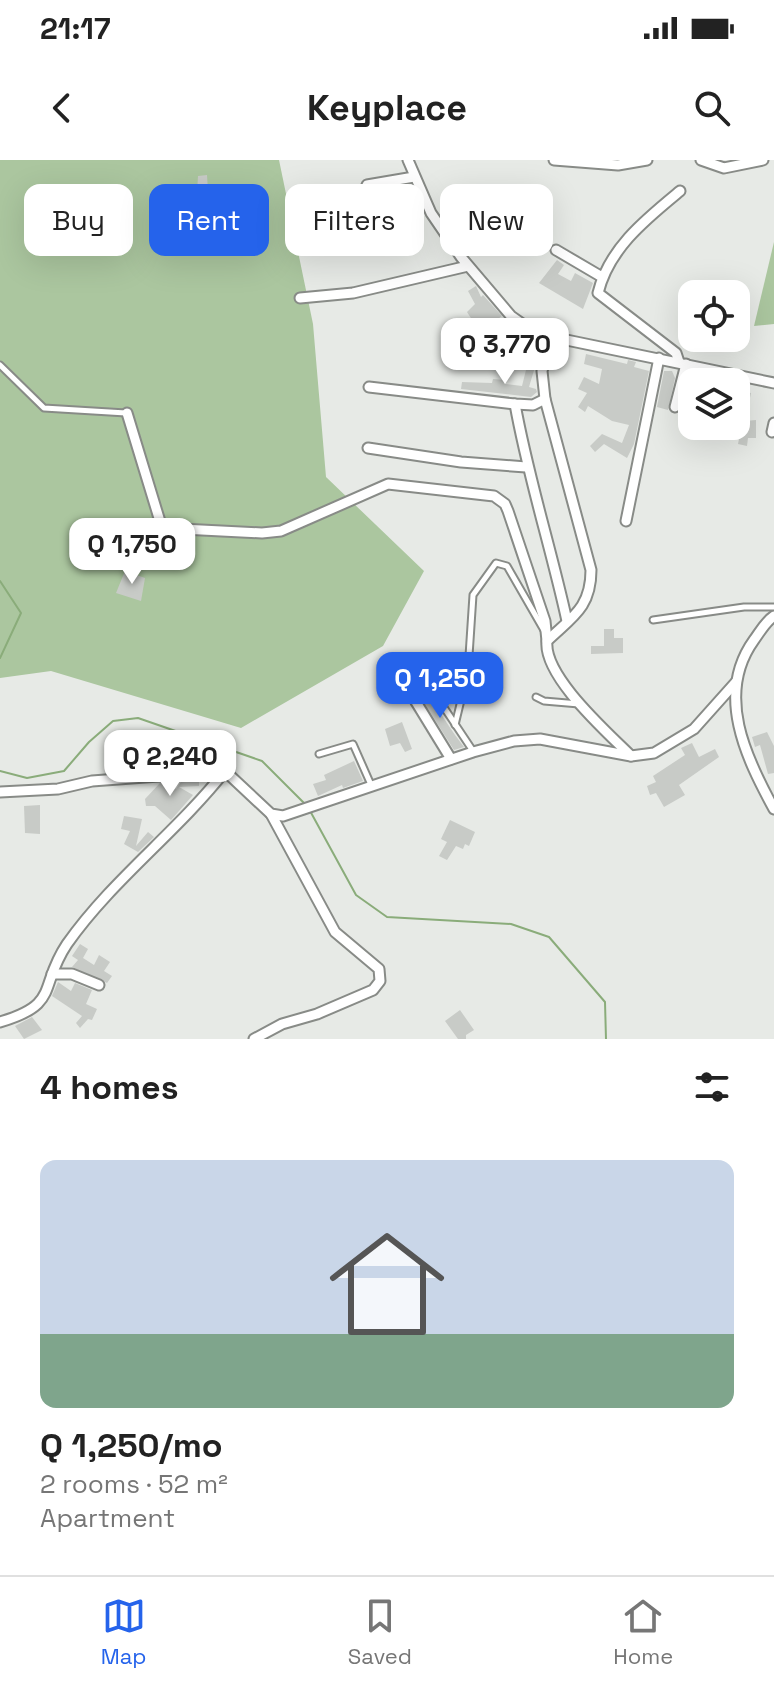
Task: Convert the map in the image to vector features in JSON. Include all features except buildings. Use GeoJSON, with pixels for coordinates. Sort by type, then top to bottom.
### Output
{"type":"FeatureCollection","features":[{"type":"Feature","properties":{"kind":"street"},"geometry":{"type":"LineString","coordinates":[[408,160],[431,213],[468,266],[511,316],[528,328],[552,337],[774,383]]}},
{"type":"Feature","properties":{"kind":"street"},"geometry":{"type":"LineString","coordinates":[[554,160],[618,165],[647,160]]}},
{"type":"Feature","properties":{"kind":"street"},"geometry":{"type":"LineString","coordinates":[[701,160],[724,168],[763,160]]}},
{"type":"Feature","properties":{"kind":"street"},"geometry":{"type":"LineString","coordinates":[[373,184],[414,177]]}},
{"type":"Feature","properties":{"kind":"street"},"geometry":{"type":"LineString","coordinates":[[675,407],[683,363],[676,353],[598,295],[602,277],[638,225],[680,191]]}},
{"type":"Feature","properties":{"kind":"street"},"geometry":{"type":"LineString","coordinates":[[556,250],[602,277]]}},
{"type":"Feature","properties":{"kind":"street"},"geometry":{"type":"LineString","coordinates":[[300,298],[353,293],[468,266]]}},
{"type":"Feature","properties":{"kind":"street"},"geometry":{"type":"LineString","coordinates":[[546,637],[584,606],[589,594],[591,570],[545,399],[542,371],[552,337]]}},
{"type":"Feature","properties":{"kind":"street"},"geometry":{"type":"LineString","coordinates":[[626,521],[659,358]]}},
{"type":"Feature","properties":{"kind":"street"},"geometry":{"type":"LineString","coordinates":[[369,387],[515,404],[533,405],[545,399]]}},
{"type":"Feature","properties":{"kind":"street"},"geometry":{"type":"LineString","coordinates":[[515,404],[526,467],[549,544],[567,621]]}},
{"type":"Feature","properties":{"kind":"street"},"geometry":{"type":"LineString","coordinates":[[127,413],[162,528],[281,531],[388,484],[494,496],[505,504],[508,511],[545,621],[546,652],[580,704],[631,756]]}},
{"type":"Feature","properties":{"kind":"street"},"geometry":{"type":"LineString","coordinates":[[368,448],[526,467]]}},
{"type":"Feature","properties":{"kind":"street"},"geometry":{"type":"LineString","coordinates":[[271,814],[283,816],[514,741],[540,739],[631,756],[654,753],[680,739],[712,712],[736,682],[749,648],[774,616]]}},
{"type":"Feature","properties":{"kind":"street"},"geometry":{"type":"LineString","coordinates":[[736,682],[735,711],[741,739],[774,809]]}},
{"type":"Feature","properties":{"kind":"street"},"geometry":{"type":"LineString","coordinates":[[413,697],[451,759]]}},
{"type":"Feature","properties":{"kind":"street"},"geometry":{"type":"LineString","coordinates":[[0,792],[58,789],[92,781],[225,771],[271,814],[335,932],[379,969],[380,981],[373,990],[317,1014],[282,1024],[254,1039]]}},
{"type":"Feature","properties":{"kind":"street"},"geometry":{"type":"LineString","coordinates":[[0,1022],[33,1011],[44,996],[66,945],[102,900],[168,837],[225,771]]}},
{"type":"Feature","properties":{"kind":"street"},"geometry":{"type":"LineString","coordinates":[[52,974],[65,972],[99,985]]}},
{"type":"Feature","properties":{"kind":"lane"},"geometry":{"type":"LineString","coordinates":[[0,365],[44,408],[127,413]]}},
{"type":"Feature","properties":{"kind":"lane"},"geometry":{"type":"LineString","coordinates":[[455,725],[468,671],[473,595],[496,563],[507,566],[546,637]]}},
{"type":"Feature","properties":{"kind":"lane"},"geometry":{"type":"LineString","coordinates":[[653,620],[744,607],[774,607]]}},
{"type":"Feature","properties":{"kind":"lane"},"geometry":{"type":"LineString","coordinates":[[417,667],[473,752]]}},
{"type":"Feature","properties":{"kind":"lane"},"geometry":{"type":"LineString","coordinates":[[536,697],[544,701],[580,704]]}},
{"type":"Feature","properties":{"kind":"lane"},"geometry":{"type":"LineString","coordinates":[[319,754],[353,744],[373,788]]}},
{"type":"Feature","properties":{"kind":"green space"},"geometry":{"type":"Polygon","coordinates":[[[0,160],[279,160],[285,189],[285,256],[299,256],[313,324],[326,477],[424,571],[383,646],[241,728],[51,671],[0,678],[0,160]]]}},
{"type":"Feature","properties":{"kind":"green space"},"geometry":{"type":"Polygon","coordinates":[[[774,242],[774,324],[754,326],[774,242]]]}},
{"type":"Feature","properties":{"kind":"waterway"},"geometry":{"type":"LineString","coordinates":[[0,581],[21,613],[0,658]]}},
{"type":"Feature","properties":{"kind":"waterway"},"geometry":{"type":"LineString","coordinates":[[0,771],[27,778],[64,771],[89,742],[113,721],[138,718],[262,761],[305,804]]}},
{"type":"Feature","properties":{"kind":"waterway"},"geometry":{"type":"LineString","coordinates":[[309,809],[356,895],[387,917],[511,924],[549,937],[605,1002],[606,1039]]}}]}
